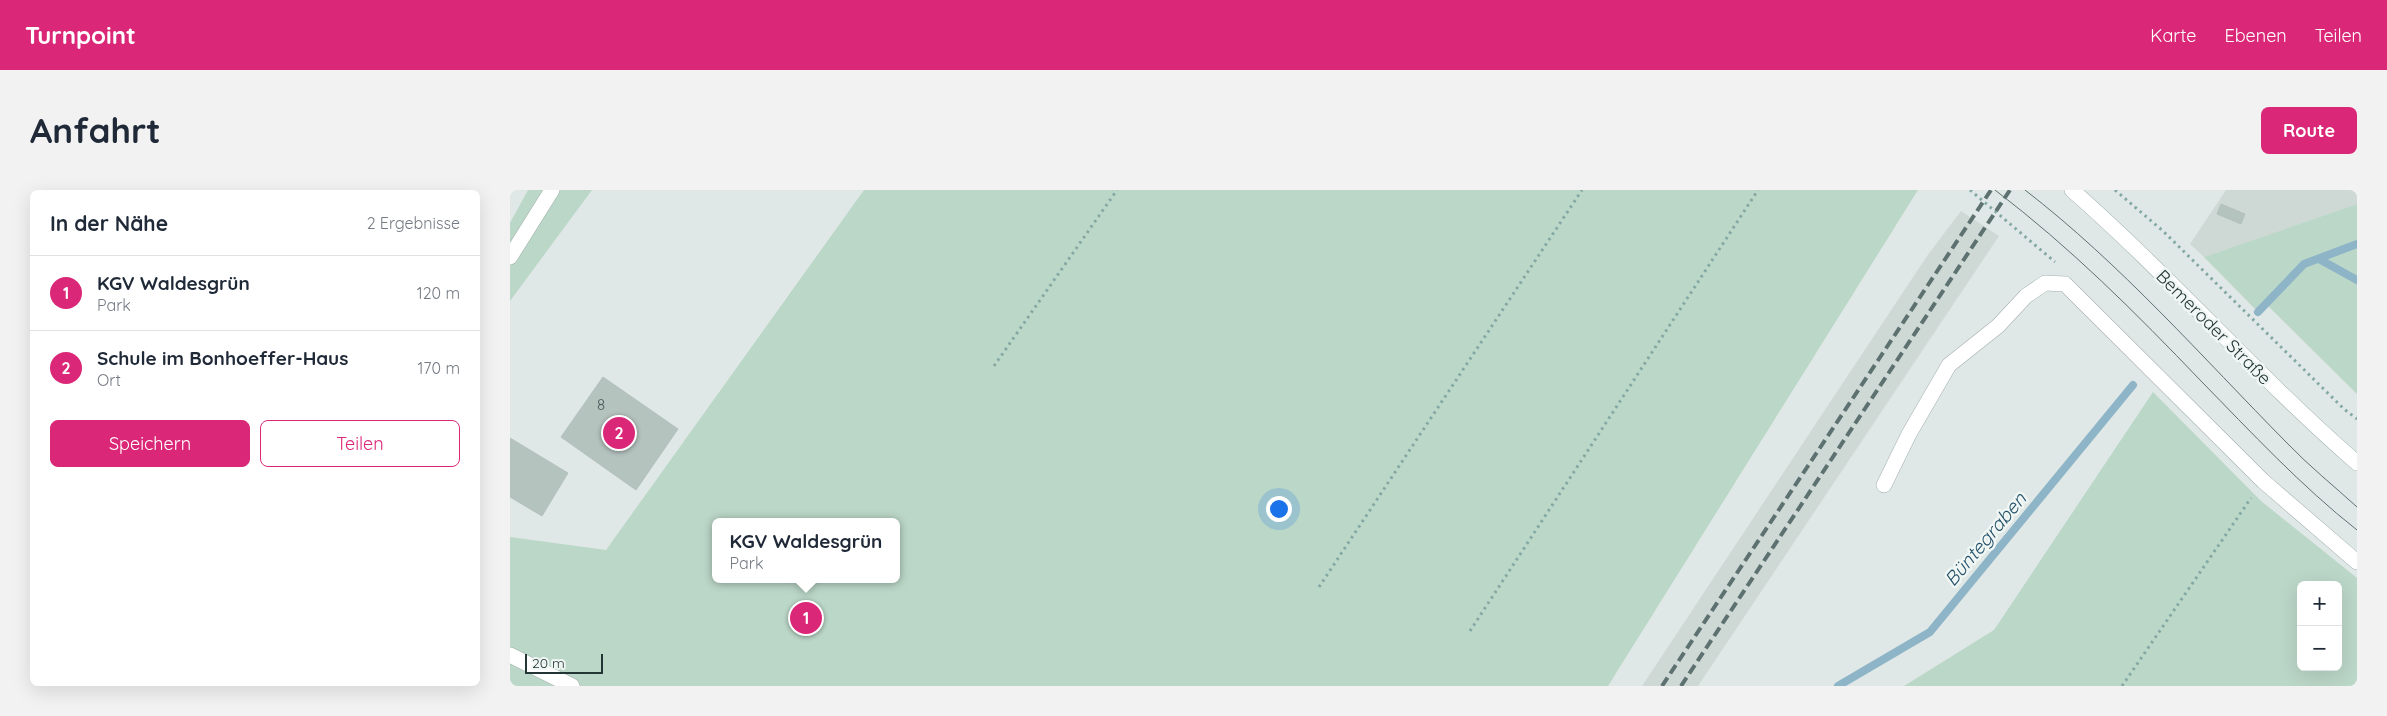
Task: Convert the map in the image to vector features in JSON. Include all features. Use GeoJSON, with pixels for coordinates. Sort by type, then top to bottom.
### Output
{"type":"FeatureCollection","features":[{"type":"Feature","properties":{"kind":"main road"},"geometry":{"type":"LineString","coordinates":[[510,257],[552,190]]}},
{"type":"Feature","properties":{"kind":"main road","name":"Bemeroder Straße"},"geometry":{"type":"LineString","coordinates":[[2072,190],[2142,253],[2304,417],[2357,464]]}},
{"type":"Feature","properties":{"kind":"main road"},"geometry":{"type":"LineString","coordinates":[[1884,485],[1909,434],[1949,365],[1998,326],[2026,296],[2044,284],[2065,284],[2263,482],[2357,562]]}},
{"type":"Feature","properties":{"kind":"main road"},"geometry":{"type":"LineString","coordinates":[[510,655],[572,686]]}},
{"type":"Feature","properties":{"kind":"path"},"geometry":{"type":"LineString","coordinates":[[994,366],[1117,190]]}},
{"type":"Feature","properties":{"kind":"path"},"geometry":{"type":"LineString","coordinates":[[1319,587],[1582,190]]}},
{"type":"Feature","properties":{"kind":"path"},"geometry":{"type":"LineString","coordinates":[[1470,631],[1758,190]]}},
{"type":"Feature","properties":{"kind":"path"},"geometry":{"type":"LineString","coordinates":[[1970,190],[2063,269],[2065,284]]}},
{"type":"Feature","properties":{"kind":"path"},"geometry":{"type":"LineString","coordinates":[[2114,190],[2163,231],[2344,409],[2357,419]]}},
{"type":"Feature","properties":{"kind":"path"},"geometry":{"type":"LineString","coordinates":[[2122,686],[2263,482]]}},
{"type":"Feature","properties":{"kind":"shaded area"},"geometry":{"type":"Polygon","coordinates":[[[2226,190],[2357,190],[2357,204],[2204,257],[2190,244],[2226,190]]]}},
{"type":"Feature","properties":{"kind":"shaded area"},"geometry":{"type":"Polygon","coordinates":[[[1961,211],[1999,236],[1698,686],[1642,686],[1927,256],[1961,211]]]}},
{"type":"Feature","properties":{"kind":"green space"},"geometry":{"type":"Polygon","coordinates":[[[528,190],[592,190],[510,301],[510,223],[528,190]]]}},
{"type":"Feature","properties":{"kind":"green space"},"geometry":{"type":"Polygon","coordinates":[[[864,190],[1918,190],[1608,686],[510,686],[510,537],[606,550],[864,190]]]}},
{"type":"Feature","properties":{"kind":"green space"},"geometry":{"type":"Polygon","coordinates":[[[2357,204],[2357,394],[2268,306],[2256,310],[2204,257],[2357,204]]]}},
{"type":"Feature","properties":{"kind":"green space"},"geometry":{"type":"Polygon","coordinates":[[[2153,392],[2261,501],[2357,578],[2357,686],[1904,686],[1994,630],[2153,392]]]}},
{"type":"Feature","properties":{"kind":"building"},"geometry":{"type":"Polygon","coordinates":[[[2221,204],[2245,214],[2241,224],[2217,214],[2221,204]]]}},
{"type":"Feature","properties":{"kind":"building"},"geometry":{"type":"Polygon","coordinates":[[[603,377],[678,429],[636,490],[561,437],[603,377]]]}},
{"type":"Feature","properties":{"kind":"building"},"geometry":{"type":"Polygon","coordinates":[[[510,438],[568,473],[542,516],[510,497],[510,438]]]}},
{"type":"Feature","properties":{"kind":"waterway","name":"Büntegraben"},"geometry":{"type":"LineString","coordinates":[[2258,312],[2304,264],[2357,244]]}},
{"type":"Feature","properties":{"kind":"waterway"},"geometry":{"type":"LineString","coordinates":[[2319,259],[2357,280]]}},
{"type":"Feature","properties":{"kind":"waterway","name":"Büntegraben"},"geometry":{"type":"LineString","coordinates":[[1838,686],[1930,632],[2133,385]]}},
{"type":"Feature","properties":{"kind":"tram line"},"geometry":{"type":"LineString","coordinates":[[1995,190],[2050,234],[2102,281],[2277,458],[2357,530]]}},
{"type":"Feature","properties":{"kind":"tram line"},"geometry":{"type":"LineString","coordinates":[[2025,190],[2128,280],[2295,451],[2357,507]]}},
{"type":"Feature","properties":{"kind":"railway"},"geometry":{"type":"LineString","coordinates":[[1662,686],[1991,190]]}},
{"type":"Feature","properties":{"kind":"railway"},"geometry":{"type":"LineString","coordinates":[[1681,686],[2010,190]]}},
{"type":"Feature","properties":{"kind":"place","name":"Schule im Bonhoeffer-Haus"},"geometry":{"type":"Point","coordinates":[619,433]}},
{"type":"Feature","properties":{"kind":"place","name":"KGV Waldesgrün"},"geometry":{"type":"Point","coordinates":[806,618]}}]}
